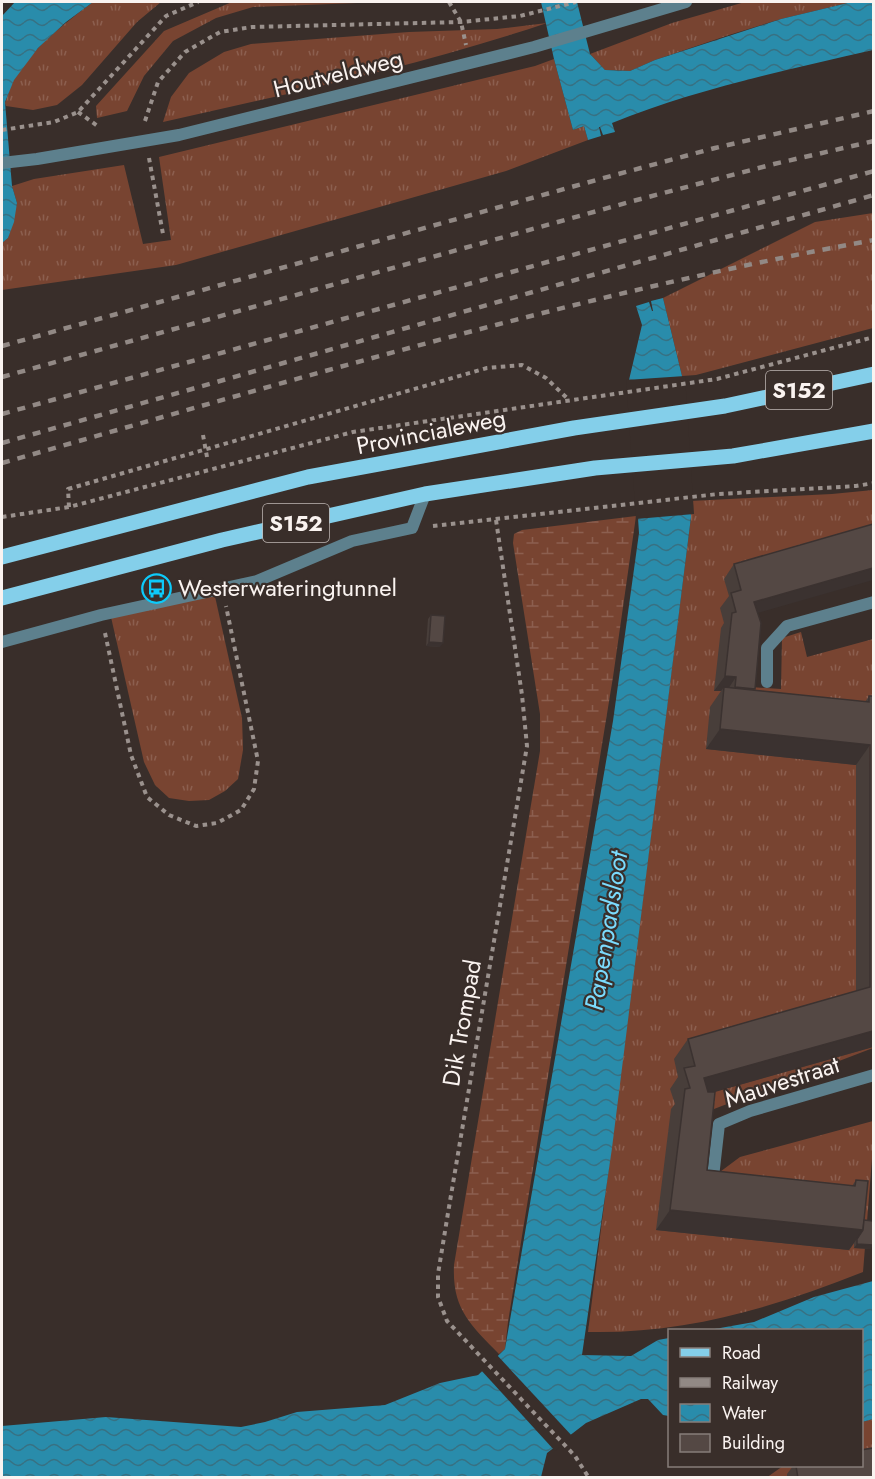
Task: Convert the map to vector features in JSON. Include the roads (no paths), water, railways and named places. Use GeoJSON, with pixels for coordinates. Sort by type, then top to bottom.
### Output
{"type":"FeatureCollection","features":[{"type":"Feature","properties":{"kind":"main road","name":"Provincialeweg"},"geometry":{"type":"LineString","coordinates":[[2,557],[308,477],[574,428],[725,406],[873,374]]}},
{"type":"Feature","properties":{"kind":"main road","name":"S152"},"geometry":{"type":"LineString","coordinates":[[2,598],[222,540],[425,494],[595,468],[733,456],[873,431]]}},
{"type":"Feature","properties":{"kind":"street","name":"Houtveldweg"},"geometry":{"type":"LineString","coordinates":[[2,163],[179,135],[534,47],[683,3],[695,2]]}},
{"type":"Feature","properties":{"kind":"street"},"geometry":{"type":"LineString","coordinates":[[2,642],[101,615],[257,581],[352,541],[412,528],[425,494]]}},
{"type":"Feature","properties":{"kind":"street"},"geometry":{"type":"LineString","coordinates":[[766,682],[767,648],[787,626],[873,602]]}},
{"type":"Feature","properties":{"kind":"street","name":"Mauvestraat"},"geometry":{"type":"LineString","coordinates":[[713,1177],[719,1124],[750,1111],[873,1075]]}},
{"type":"Feature","properties":{"kind":"water"},"geometry":{"type":"Polygon","coordinates":[[[15,2],[93,2],[66,22],[38,48],[14,80],[5,102],[12,186],[17,203],[14,222],[8,238],[2,243],[2,16],[15,2]]]}},
{"type":"Feature","properties":{"kind":"water"},"geometry":{"type":"Polygon","coordinates":[[[541,2],[577,2],[590,54],[605,70],[630,71],[655,60],[781,19],[852,2],[873,2],[873,50],[741,81],[676,100],[612,123],[615,132],[603,135],[599,127],[601,136],[588,140],[584,126],[573,130],[541,2]]]}},
{"type":"Feature","properties":{"kind":"water","name":"Papenpadsloot"},"geometry":{"type":"Polygon","coordinates":[[[663,298],[682,376],[691,517],[612,1148],[582,1355],[631,1356],[658,1340],[668,1338],[668,1416],[663,1415],[648,1399],[641,1399],[586,1423],[547,1453],[541,1477],[2,1478],[2,1426],[106,1417],[241,1427],[297,1412],[385,1405],[440,1383],[478,1375],[505,1349],[613,721],[639,533],[629,380],[642,325],[636,306],[649,302],[653,311],[651,301],[663,298]]]}},
{"type":"Feature","properties":{"kind":"water"},"geometry":{"type":"Polygon","coordinates":[[[873,1281],[873,1419],[863,1422],[863,1329],[715,1329],[754,1322],[814,1297],[873,1281]]]}},
{"type":"Feature","properties":{"kind":"railway"},"geometry":{"type":"LineString","coordinates":[[2,346],[715,148],[874,111]]}},
{"type":"Feature","properties":{"kind":"railway"},"geometry":{"type":"LineString","coordinates":[[2,377],[633,201],[774,164],[874,141]]}},
{"type":"Feature","properties":{"kind":"railway"},"geometry":{"type":"LineString","coordinates":[[2,414],[874,171]]}},
{"type":"Feature","properties":{"kind":"railway"},"geometry":{"type":"LineString","coordinates":[[2,443],[874,195]]}},
{"type":"Feature","properties":{"kind":"railway"},"geometry":{"type":"LineString","coordinates":[[2,463],[326,371],[544,313],[653,286],[874,240]]}},
{"type":"Feature","properties":{"kind":"place","name":"Westerwateringtunnel"},"geometry":{"type":"Point","coordinates":[157,588]}}]}
